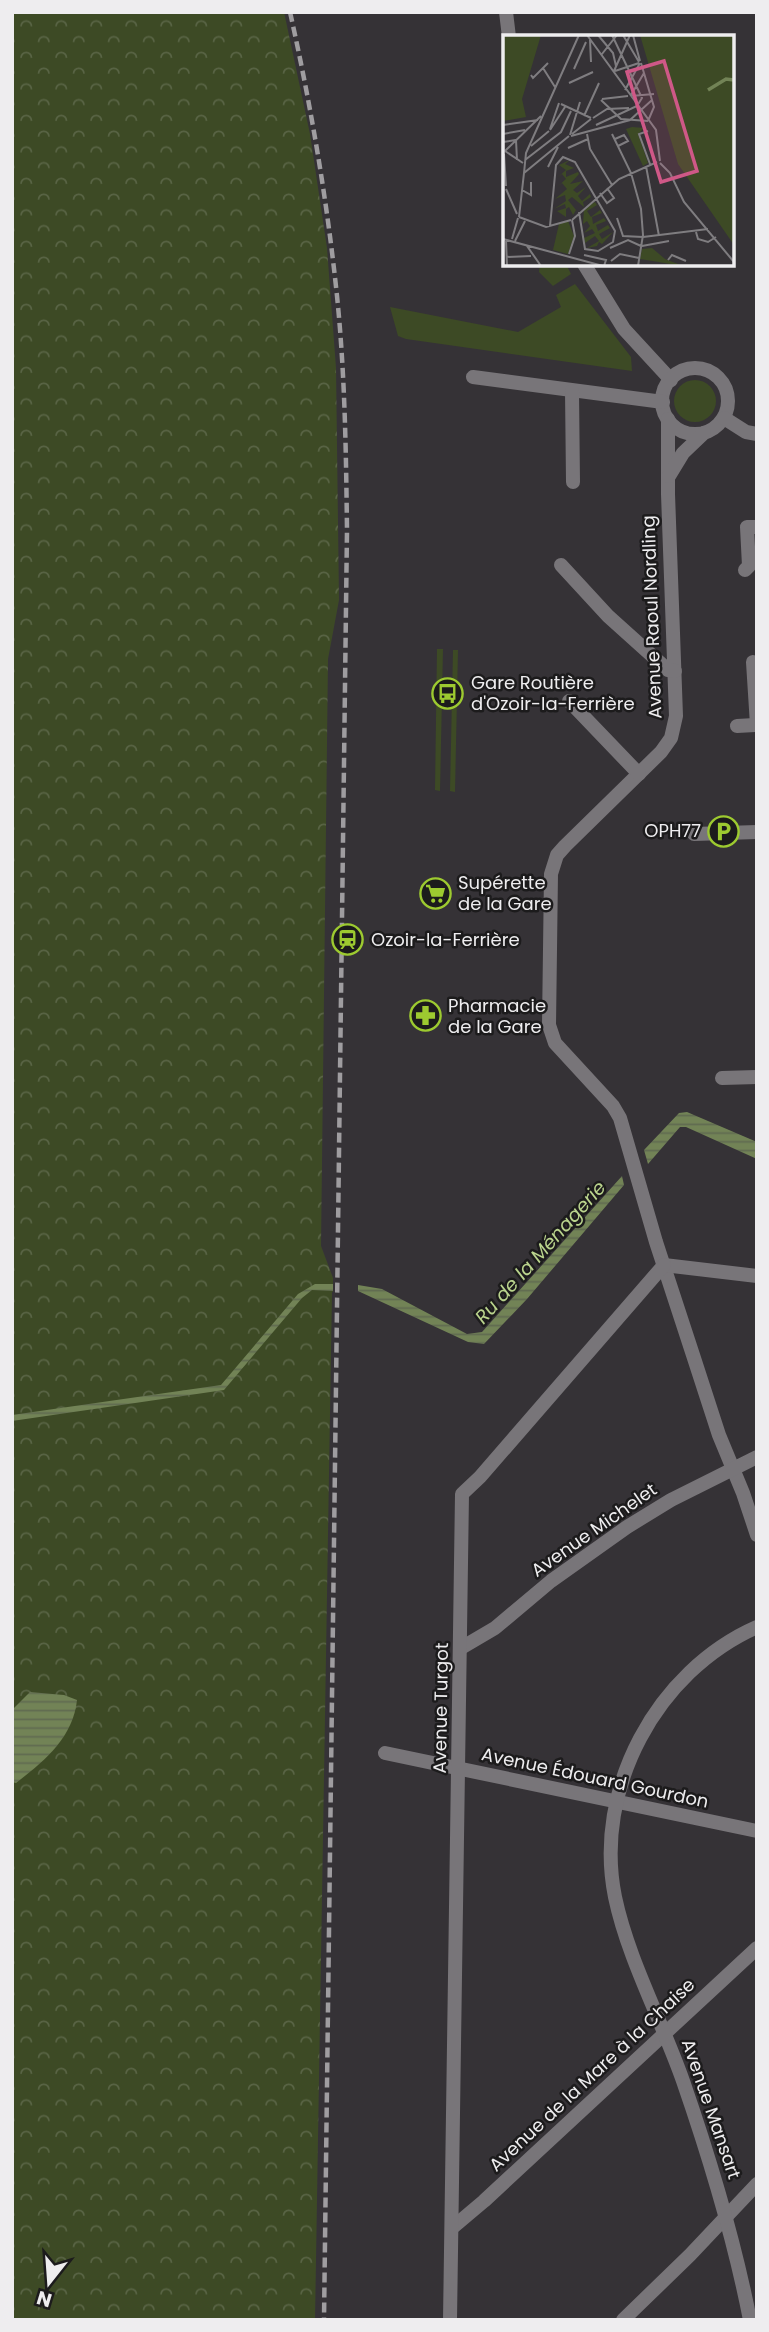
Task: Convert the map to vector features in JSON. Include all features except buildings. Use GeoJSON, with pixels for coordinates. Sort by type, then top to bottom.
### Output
{"type":"FeatureCollection","features":[{"type":"Feature","properties":{"kind":"street"},"geometry":{"type":"LineString","coordinates":[[506,12],[509,35]]}},
{"type":"Feature","properties":{"kind":"street"},"geometry":{"type":"LineString","coordinates":[[585,266],[624,329],[671,380]]}},
{"type":"Feature","properties":{"kind":"street"},"geometry":{"type":"LineString","coordinates":[[668,477],[683,453],[724,418],[727,408],[728,397],[719,378],[700,369],[679,373],[666,386],[663,402],[668,418],[683,432],[704,433]]}},
{"type":"Feature","properties":{"kind":"street"},"geometry":{"type":"LineString","coordinates":[[473,377],[663,402]]}},
{"type":"Feature","properties":{"kind":"street"},"geometry":{"type":"LineString","coordinates":[[572,391],[573,482]]}},
{"type":"Feature","properties":{"kind":"street","name":"Avenue Raoul Nordling"},"geometry":{"type":"LineString","coordinates":[[668,418],[676,716],[673,733],[661,752],[572,839],[557,855],[553,864],[550,892],[549,1020],[555,1043],[613,1106],[620,1118],[715,1424],[757,1535]]}},
{"type":"Feature","properties":{"kind":"street"},"geometry":{"type":"LineString","coordinates":[[724,418],[757,434]]}},
{"type":"Feature","properties":{"kind":"street"},"geometry":{"type":"LineString","coordinates":[[745,570],[749,566],[747,527],[757,527]]}},
{"type":"Feature","properties":{"kind":"street"},"geometry":{"type":"LineString","coordinates":[[561,565],[628,635],[668,670],[675,671]]}},
{"type":"Feature","properties":{"kind":"street"},"geometry":{"type":"LineString","coordinates":[[737,726],[756,725],[753,662]]}},
{"type":"Feature","properties":{"kind":"street"},"geometry":{"type":"LineString","coordinates":[[569,701],[639,774]]}},
{"type":"Feature","properties":{"kind":"street"},"geometry":{"type":"LineString","coordinates":[[694,834],[757,832]]}},
{"type":"Feature","properties":{"kind":"street"},"geometry":{"type":"LineString","coordinates":[[722,1078],[757,1077]]}},
{"type":"Feature","properties":{"kind":"street"},"geometry":{"type":"LineString","coordinates":[[664,1265],[757,1276]]}},
{"type":"Feature","properties":{"kind":"street","name":"Avenue Turgot"},"geometry":{"type":"LineString","coordinates":[[450,2320],[462,1494],[480,1477],[664,1265]]}},
{"type":"Feature","properties":{"kind":"street","name":"Avenue Michelet"},"geometry":{"type":"LineString","coordinates":[[461,1648],[495,1628],[551,1581],[627,1527],[671,1500],[757,1457]]}},
{"type":"Feature","properties":{"kind":"street","name":"Avenue Mansart"},"geometry":{"type":"LineString","coordinates":[[750,2320],[715,2175],[665,2034],[622,1924],[615,1895],[611,1851],[616,1803],[634,1749],[651,1719],[671,1691],[715,1652],[757,1627]]}},
{"type":"Feature","properties":{"kind":"street","name":"Avenue Édouard Gourdon"},"geometry":{"type":"LineString","coordinates":[[385,1753],[757,1831]]}},
{"type":"Feature","properties":{"kind":"street","name":"Avenue de la Mare à la Chaise"},"geometry":{"type":"LineString","coordinates":[[452,2228],[484,2202],[757,1948]]}},
{"type":"Feature","properties":{"kind":"street"},"geometry":{"type":"LineString","coordinates":[[623,2320],[690,2255],[757,2184]]}},
{"type":"Feature","properties":{"kind":"green space"},"geometry":{"type":"Polygon","coordinates":[[[12,12],[284,12],[310,134],[327,248],[336,368],[339,600],[328,659],[321,1246],[333,1278],[333,1292],[315,2320],[12,2320],[12,12]]]}},
{"type":"Feature","properties":{"kind":"green space"},"geometry":{"type":"Polygon","coordinates":[[[540,266],[567,266],[571,274],[553,286],[539,272],[540,266]]]}},
{"type":"Feature","properties":{"kind":"green space"},"geometry":{"type":"Polygon","coordinates":[[[575,284],[631,357],[632,371],[406,339],[398,336],[390,307],[518,332],[561,307],[556,295],[575,284]]]}},
{"type":"Feature","properties":{"kind":"green space"},"geometry":{"type":"Polygon","coordinates":[[[695,380],[710,386],[716,401],[710,416],[695,422],[680,416],[674,401],[680,386],[695,380]]]}},
{"type":"Feature","properties":{"kind":"green space"},"geometry":{"type":"Polygon","coordinates":[[[437,649],[443,649],[440,791],[435,790],[437,649]]]}},
{"type":"Feature","properties":{"kind":"green space"},"geometry":{"type":"Polygon","coordinates":[[[453,650],[458,650],[455,792],[450,791],[453,650]]]}},
{"type":"Feature","properties":{"kind":"shaded area"},"geometry":{"type":"Polygon","coordinates":[[[687,1112],[757,1142],[757,1159],[686,1127],[680,1127],[648,1164],[644,1150],[679,1113],[687,1112]]]}},
{"type":"Feature","properties":{"kind":"shaded area"},"geometry":{"type":"Polygon","coordinates":[[[622,1176],[624,1185],[527,1299],[484,1344],[468,1342],[358,1291],[358,1285],[382,1289],[467,1334],[482,1332],[622,1176]]]}},
{"type":"Feature","properties":{"kind":"shaded area"},"geometry":{"type":"Polygon","coordinates":[[[315,1284],[333,1284],[333,1291],[312,1290],[302,1298],[224,1390],[12,1421],[12,1415],[221,1385],[298,1294],[315,1284]]]}},
{"type":"Feature","properties":{"kind":"shaded area"},"geometry":{"type":"Polygon","coordinates":[[[30,1692],[64,1695],[77,1700],[70,1726],[55,1748],[16,1783],[12,1782],[12,1710],[30,1692]]]}},
{"type":"Feature","properties":{"kind":"railway"},"geometry":{"type":"LineString","coordinates":[[290,12],[318,153],[333,260],[342,354],[347,501],[324,2320]]}},
{"type":"Feature","properties":{"kind":"place","name":"Gare Routière d'Ozoir-la-Ferrière"},"geometry":{"type":"Point","coordinates":[448,693]}},
{"type":"Feature","properties":{"kind":"place","name":"OPH77"},"geometry":{"type":"Point","coordinates":[724,831]}},
{"type":"Feature","properties":{"kind":"place","name":"Supérette de la Gare"},"geometry":{"type":"Point","coordinates":[435,893]}},
{"type":"Feature","properties":{"kind":"place","name":"Ozoir-la-Ferrière"},"geometry":{"type":"Point","coordinates":[348,940]}},
{"type":"Feature","properties":{"kind":"place","name":"Pharmacie de la Gare"},"geometry":{"type":"Point","coordinates":[425,1016]}},
{"type":"Feature","properties":{"kind":"water label","name":"Ru de la Ménagerie"},"geometry":{"type":"Point","coordinates":[540,1252]}}]}
